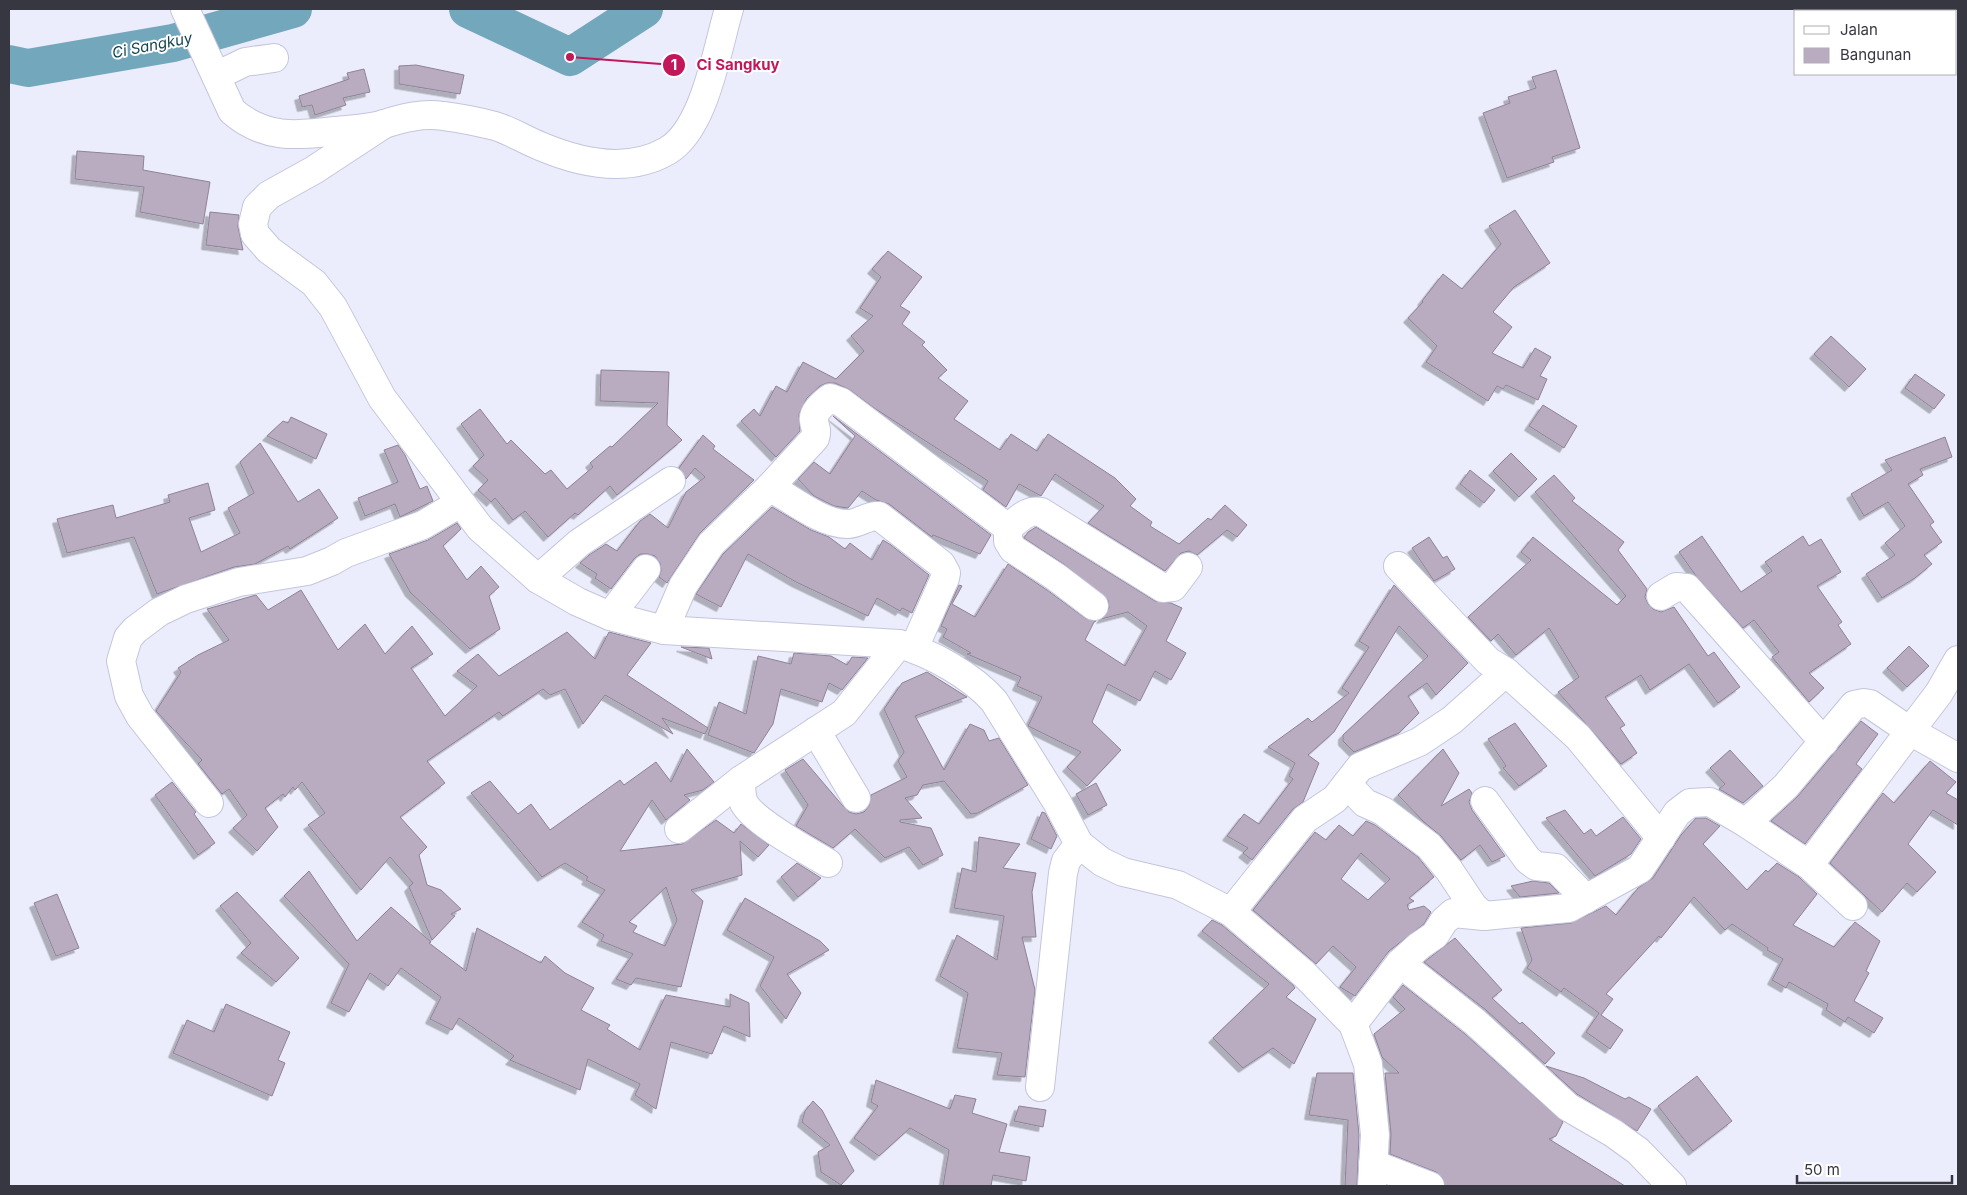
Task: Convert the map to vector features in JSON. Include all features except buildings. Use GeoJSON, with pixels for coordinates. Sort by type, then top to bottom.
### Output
{"type":"FeatureCollection","features":[{"type":"Feature","properties":{"kind":"street"},"geometry":{"type":"LineString","coordinates":[[729,9],[711,80],[691,126],[682,140],[667,151],[647,160],[623,165],[598,164],[574,159],[495,126],[442,116],[395,119],[384,124],[314,170],[269,195],[257,207],[253,224],[254,234],[269,250],[314,284],[333,307],[382,398],[460,503],[480,528],[538,579],[578,602],[610,616],[664,630],[907,646],[970,678],[983,688],[1029,756],[1080,844],[1102,862],[1123,872],[1178,885],[1231,912],[1304,974],[1353,1024],[1368,1064],[1375,1135],[1373,1175],[1430,1186]]}},
{"type":"Feature","properties":{"kind":"street"},"geometry":{"type":"LineString","coordinates":[[187,10],[232,111],[245,122],[262,130],[284,135],[306,136],[384,124]]}},
{"type":"Feature","properties":{"kind":"street"},"geometry":{"type":"LineString","coordinates":[[212,69],[274,58]]}},
{"type":"Feature","properties":{"kind":"street"},"geometry":{"type":"LineString","coordinates":[[664,630],[684,586],[711,544],[770,487],[815,438],[817,430],[813,421],[814,415],[832,398],[841,402],[1008,528]]}},
{"type":"Feature","properties":{"kind":"street"},"geometry":{"type":"LineString","coordinates":[[538,579],[579,544],[671,482]]}},
{"type":"Feature","properties":{"kind":"street"},"geometry":{"type":"LineString","coordinates":[[679,829],[741,780],[844,713],[907,646],[945,578],[946,573],[941,564],[879,516],[873,516],[852,524],[834,523],[770,487]]}},
{"type":"Feature","properties":{"kind":"street"},"geometry":{"type":"LineString","coordinates":[[209,803],[140,716],[129,696],[121,661],[128,638],[135,630],[159,612],[186,599],[238,582],[307,571],[346,553],[423,525],[460,503]]}},
{"type":"Feature","properties":{"kind":"street"},"geometry":{"type":"LineString","coordinates":[[1008,528],[1027,513],[1032,511],[1042,512],[1163,588],[1173,587],[1188,567]]}},
{"type":"Feature","properties":{"kind":"street"},"geometry":{"type":"LineString","coordinates":[[1008,528],[1008,540],[1013,549],[1056,577],[1094,606]]}},
{"type":"Feature","properties":{"kind":"street"},"geometry":{"type":"LineString","coordinates":[[1398,566],[1488,660],[1506,672],[1578,737],[1661,838]]}},
{"type":"Feature","properties":{"kind":"street"},"geometry":{"type":"LineString","coordinates":[[610,616],[646,569]]}},
{"type":"Feature","properties":{"kind":"street"},"geometry":{"type":"LineString","coordinates":[[1662,596],[1676,587],[1687,588],[1824,742]]}},
{"type":"Feature","properties":{"kind":"street"},"geometry":{"type":"LineString","coordinates":[[1809,865],[1939,693],[1958,660]]}},
{"type":"Feature","properties":{"kind":"street"},"geometry":{"type":"LineString","coordinates":[[1231,912],[1305,819],[1335,799],[1360,767],[1419,742],[1452,720],[1506,672]]}},
{"type":"Feature","properties":{"kind":"street"},"geometry":{"type":"LineString","coordinates":[[1746,823],[1786,786],[1850,708],[1858,703],[1870,704],[1910,731],[1958,758]]}},
{"type":"Feature","properties":{"kind":"street"},"geometry":{"type":"LineString","coordinates":[[816,731],[856,798]]}},
{"type":"Feature","properties":{"kind":"street"},"geometry":{"type":"LineString","coordinates":[[741,780],[742,799],[748,808],[784,837],[828,863]]}},
{"type":"Feature","properties":{"kind":"street"},"geometry":{"type":"LineString","coordinates":[[1347,784],[1365,803],[1383,812],[1430,846],[1449,870],[1468,900],[1484,916]]}},
{"type":"Feature","properties":{"kind":"street"},"geometry":{"type":"LineString","coordinates":[[1485,800],[1528,860],[1536,866],[1556,868],[1586,899]]}},
{"type":"Feature","properties":{"kind":"street"},"geometry":{"type":"LineString","coordinates":[[1353,1024],[1400,963],[1418,946],[1436,935],[1444,921],[1453,913],[1484,916],[1569,908],[1640,869],[1683,807],[1699,800],[1710,802],[1746,823],[1809,865],[1853,906]]}},
{"type":"Feature","properties":{"kind":"street"},"geometry":{"type":"LineString","coordinates":[[1040,1087],[1063,873],[1066,861],[1080,844]]}},
{"type":"Feature","properties":{"kind":"street"},"geometry":{"type":"LineString","coordinates":[[1400,963],[1475,1022],[1568,1107],[1612,1132],[1638,1151],[1672,1186]]}},
{"type":"Feature","properties":{"kind":"waterway","name":"Ci Sangkuy"},"geometry":{"type":"LineString","coordinates":[[9,64],[28,68],[173,43],[293,9]]}},
{"type":"Feature","properties":{"kind":"waterway","name":"Ci Sangkuy"},"geometry":{"type":"LineString","coordinates":[[468,9],[570,57],[644,9]]}},
{"type":"Feature","properties":{"kind":"place","name":"Ci Sangkuy"},"geometry":{"type":"Point","coordinates":[570,57]}}]}
